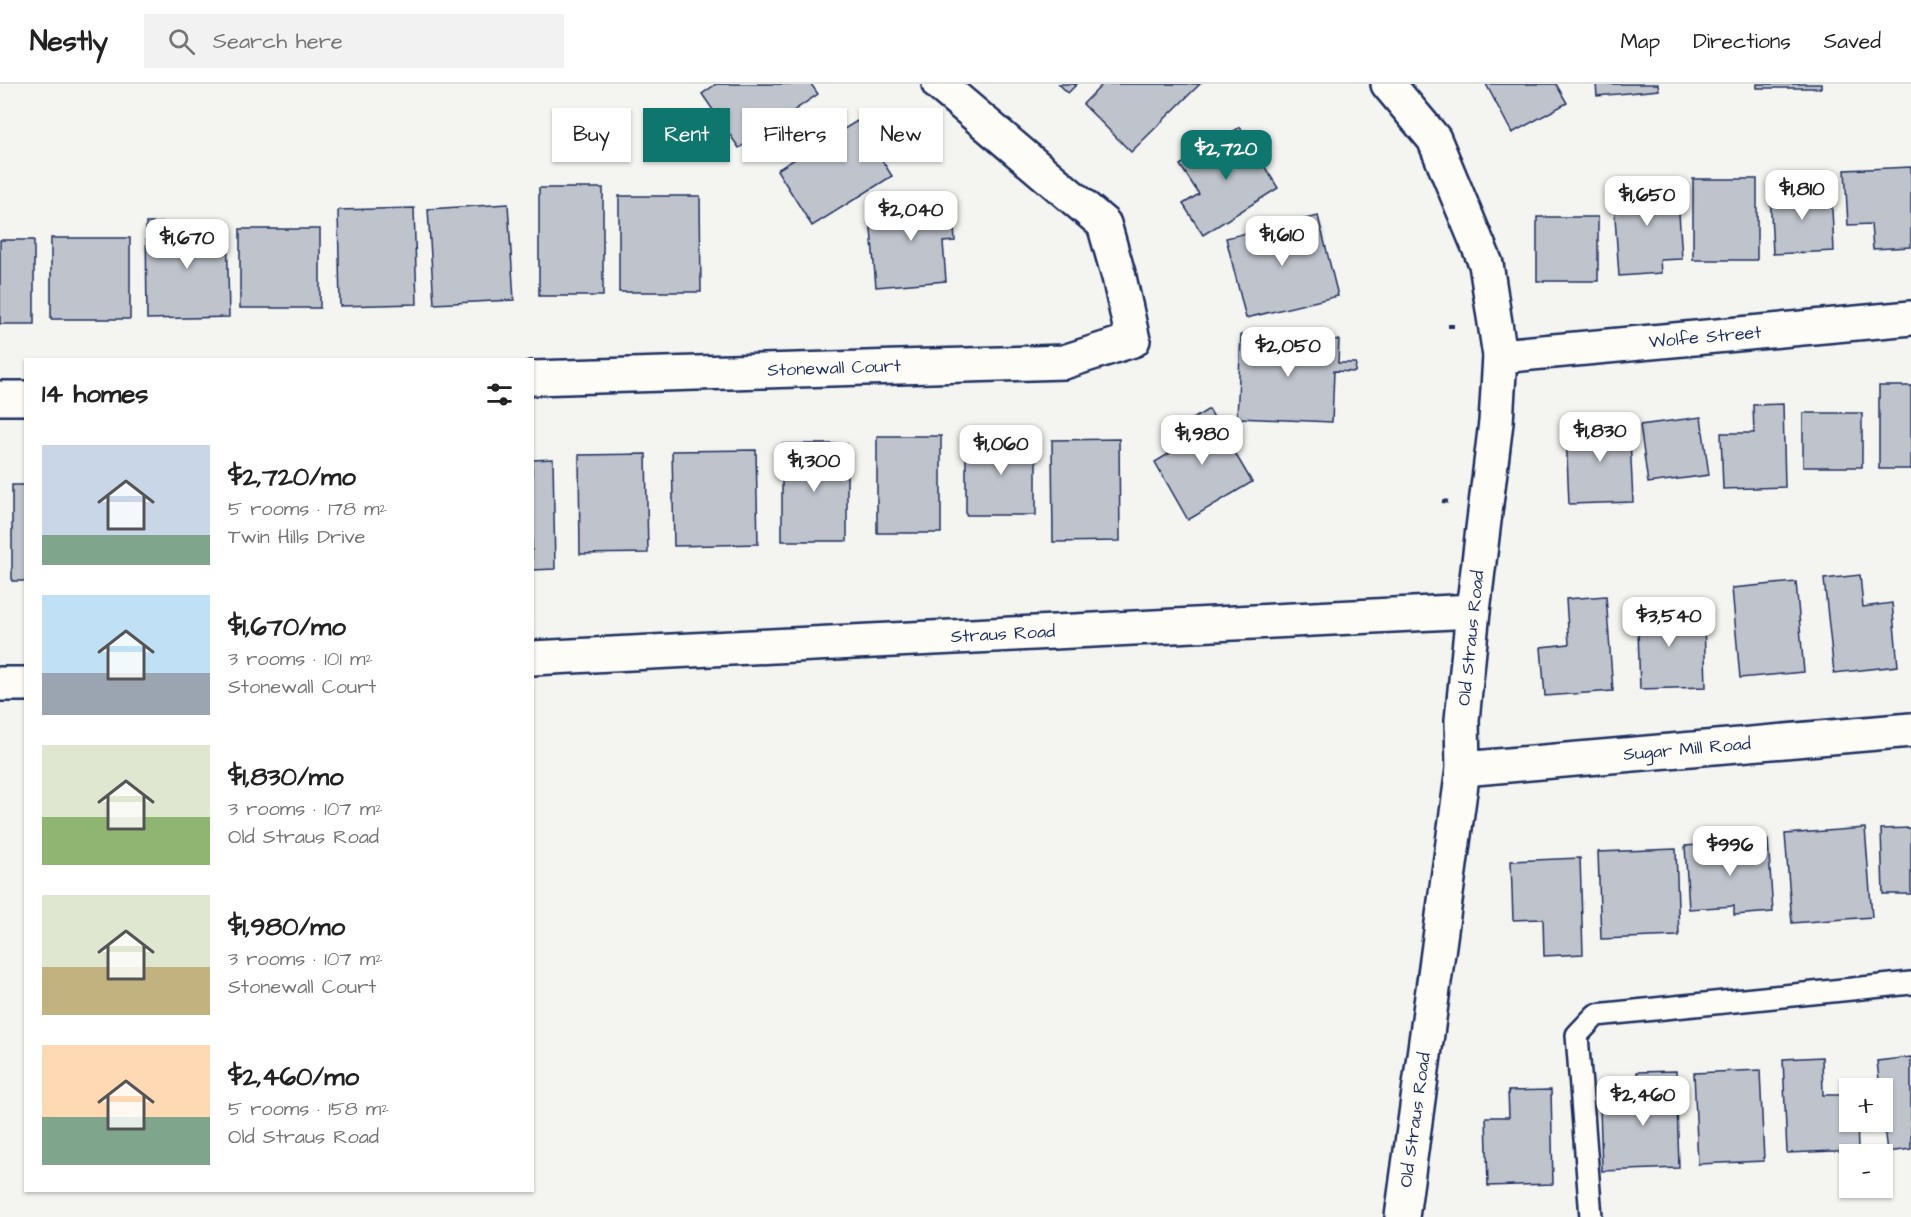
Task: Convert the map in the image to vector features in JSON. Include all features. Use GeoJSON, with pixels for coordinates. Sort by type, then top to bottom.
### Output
{"type":"FeatureCollection","features":[{"type":"Feature","properties":{"kind":"street","name":"Stonewall Court"},"geometry":{"type":"LineString","coordinates":[[534,378],[1064,362],[1133,340],[1104,224],[939,84]]}},
{"type":"Feature","properties":{"kind":"street","name":"Old Straus Road"},"geometry":{"type":"LineString","coordinates":[[1388,84],[1434,139],[1486,264],[1500,356],[1496,422],[1462,720],[1463,769],[1402,1217]]}},
{"type":"Feature","properties":{"kind":"street","name":"Wolfe Street"},"geometry":{"type":"LineString","coordinates":[[1500,356],[1911,318]]}},
{"type":"Feature","properties":{"kind":"street"},"geometry":{"type":"LineString","coordinates":[[0,398],[24,398]]}},
{"type":"Feature","properties":{"kind":"street","name":"Straus Road"},"geometry":{"type":"LineString","coordinates":[[534,658],[1473,610]]}},
{"type":"Feature","properties":{"kind":"street"},"geometry":{"type":"LineString","coordinates":[[0,684],[24,684]]}},
{"type":"Feature","properties":{"kind":"street","name":"Sugar Mill Road"},"geometry":{"type":"LineString","coordinates":[[1463,769],[1911,730]]}},
{"type":"Feature","properties":{"kind":"lane"},"geometry":{"type":"LineString","coordinates":[[1591,1217],[1577,1035],[1596,1015],[1911,983]]}},
{"type":"Feature","properties":{"kind":"path"},"geometry":{"type":"LineString","coordinates":[[1448,326],[1456,326]]}},
{"type":"Feature","properties":{"kind":"path"},"geometry":{"type":"LineString","coordinates":[[1442,501],[1451,502]]}},
{"type":"Feature","properties":{"kind":"building"},"geometry":{"type":"Polygon","coordinates":[[[716,84],[811,84],[818,94],[798,108],[742,108],[742,146],[739,148],[730,135],[730,108],[712,108],[702,94],[716,84]]]}},
{"type":"Feature","properties":{"kind":"building"},"geometry":{"type":"Polygon","coordinates":[[[1059,84],[1077,84],[1068,93],[1059,84]]]}},
{"type":"Feature","properties":{"kind":"building"},"geometry":{"type":"Polygon","coordinates":[[[1103,84],[1200,84],[1131,152],[1083,104],[1103,84]]]}},
{"type":"Feature","properties":{"kind":"building"},"geometry":{"type":"Polygon","coordinates":[[[1486,84],[1556,84],[1567,103],[1512,133],[1486,84]]]}},
{"type":"Feature","properties":{"kind":"building"},"geometry":{"type":"Polygon","coordinates":[[[1596,84],[1658,84],[1659,90],[1597,96],[1596,84]]]}},
{"type":"Feature","properties":{"kind":"building"},"geometry":{"type":"Polygon","coordinates":[[[1757,84],[1821,84],[1821,88],[1757,88],[1757,84]]]}},
{"type":"Feature","properties":{"kind":"building"},"geometry":{"type":"Polygon","coordinates":[[[857,121],[859,124],[859,162],[883,162],[892,176],[812,226],[777,170],[790,162],[847,162],[847,127],[857,121]]]}},
{"type":"Feature","properties":{"kind":"building"},"geometry":{"type":"Polygon","coordinates":[[[1240,127],[1278,188],[1203,235],[1183,204],[1199,194],[1180,165],[1240,127]]]}},
{"type":"Feature","properties":{"kind":"building"},"geometry":{"type":"Polygon","coordinates":[[[1911,167],[1911,247],[1873,249],[1871,224],[1848,225],[1845,170],[1911,167]]]}},
{"type":"Feature","properties":{"kind":"building"},"geometry":{"type":"Polygon","coordinates":[[[1693,179],[1757,179],[1757,260],[1693,260],[1693,179]]]}},
{"type":"Feature","properties":{"kind":"building"},"geometry":{"type":"Polygon","coordinates":[[[1677,183],[1682,259],[1660,260],[1661,273],[1619,276],[1613,187],[1677,183]]]}},
{"type":"Feature","properties":{"kind":"building"},"geometry":{"type":"Polygon","coordinates":[[[539,188],[603,188],[603,296],[539,296],[539,188]]]}},
{"type":"Feature","properties":{"kind":"building"},"geometry":{"type":"Polygon","coordinates":[[[1831,188],[1834,251],[1773,254],[1770,191],[1831,188]]]}},
{"type":"Feature","properties":{"kind":"building"},"geometry":{"type":"Polygon","coordinates":[[[619,196],[700,196],[701,292],[619,292],[619,196]]]}},
{"type":"Feature","properties":{"kind":"building"},"geometry":{"type":"Polygon","coordinates":[[[952,200],[955,241],[943,242],[946,281],[876,287],[869,206],[952,200]]]}},
{"type":"Feature","properties":{"kind":"building"},"geometry":{"type":"Polygon","coordinates":[[[508,204],[514,300],[434,304],[428,209],[508,204]]]}},
{"type":"Feature","properties":{"kind":"building"},"geometry":{"type":"Polygon","coordinates":[[[414,208],[417,304],[340,306],[338,210],[414,208]]]}},
{"type":"Feature","properties":{"kind":"building"},"geometry":{"type":"Polygon","coordinates":[[[1318,216],[1338,296],[1246,318],[1226,238],[1318,216]]]}},
{"type":"Feature","properties":{"kind":"building"},"geometry":{"type":"Polygon","coordinates":[[[1537,217],[1598,217],[1598,281],[1537,281],[1537,217]]]}},
{"type":"Feature","properties":{"kind":"building"},"geometry":{"type":"Polygon","coordinates":[[[227,222],[229,317],[147,319],[146,223],[227,222]]]}},
{"type":"Feature","properties":{"kind":"building"},"geometry":{"type":"Polygon","coordinates":[[[240,229],[320,229],[320,308],[240,308],[240,229]]]}},
{"type":"Feature","properties":{"kind":"building"},"geometry":{"type":"Polygon","coordinates":[[[51,238],[130,238],[130,319],[51,319],[51,238]]]}},
{"type":"Feature","properties":{"kind":"building"},"geometry":{"type":"Polygon","coordinates":[[[0,240],[34,240],[34,324],[0,324],[0,240]]]}},
{"type":"Feature","properties":{"kind":"building"},"geometry":{"type":"Polygon","coordinates":[[[1241,335],[1339,340],[1338,363],[1356,363],[1355,372],[1334,371],[1332,422],[1237,418],[1241,335]]]}},
{"type":"Feature","properties":{"kind":"building"},"geometry":{"type":"Polygon","coordinates":[[[1879,386],[1911,386],[1911,469],[1879,469],[1879,386]]]}},
{"type":"Feature","properties":{"kind":"building"},"geometry":{"type":"Polygon","coordinates":[[[1783,404],[1785,487],[1723,489],[1721,433],[1754,433],[1753,405],[1783,404]]]}},
{"type":"Feature","properties":{"kind":"building"},"geometry":{"type":"Polygon","coordinates":[[[1209,409],[1252,482],[1188,520],[1155,462],[1182,446],[1173,431],[1209,409]]]}},
{"type":"Feature","properties":{"kind":"building"},"geometry":{"type":"Polygon","coordinates":[[[1803,413],[1862,413],[1862,467],[1803,467],[1803,413]]]}},
{"type":"Feature","properties":{"kind":"building"},"geometry":{"type":"Polygon","coordinates":[[[1701,417],[1709,475],[1648,483],[1640,425],[1701,417]]]}},
{"type":"Feature","properties":{"kind":"building"},"geometry":{"type":"Polygon","coordinates":[[[1629,418],[1633,502],[1569,504],[1566,433],[1590,432],[1590,419],[1629,418]]]}},
{"type":"Feature","properties":{"kind":"building"},"geometry":{"type":"Polygon","coordinates":[[[877,436],[941,436],[941,533],[877,533],[877,436]]]}},
{"type":"Feature","properties":{"kind":"building"},"geometry":{"type":"Polygon","coordinates":[[[966,436],[1036,436],[1036,515],[966,515],[966,436]]]}},
{"type":"Feature","properties":{"kind":"building"},"geometry":{"type":"Polygon","coordinates":[[[1119,439],[1120,541],[1053,542],[1052,440],[1119,439]]]}},
{"type":"Feature","properties":{"kind":"building"},"geometry":{"type":"Polygon","coordinates":[[[782,444],[847,444],[847,541],[782,541],[782,444]]]}},
{"type":"Feature","properties":{"kind":"building"},"geometry":{"type":"Polygon","coordinates":[[[756,450],[758,544],[674,546],[672,451],[756,450]]]}},
{"type":"Feature","properties":{"kind":"building"},"geometry":{"type":"Polygon","coordinates":[[[646,454],[648,553],[580,554],[579,455],[646,454]]]}},
{"type":"Feature","properties":{"kind":"building"},"geometry":{"type":"Polygon","coordinates":[[[553,459],[555,569],[534,570],[534,460],[553,459]]]}},
{"type":"Feature","properties":{"kind":"building"},"geometry":{"type":"Polygon","coordinates":[[[12,485],[24,485],[24,581],[12,581],[12,485]]]}},
{"type":"Feature","properties":{"kind":"building"},"geometry":{"type":"Polygon","coordinates":[[[1860,575],[1863,607],[1892,603],[1898,666],[1834,673],[1824,579],[1860,575]]]}},
{"type":"Feature","properties":{"kind":"building"},"geometry":{"type":"Polygon","coordinates":[[[1796,582],[1804,672],[1740,678],[1732,588],[1796,582]]]}},
{"type":"Feature","properties":{"kind":"building"},"geometry":{"type":"Polygon","coordinates":[[[1606,596],[1613,691],[1545,696],[1541,647],[1569,644],[1566,599],[1606,596]]]}},
{"type":"Feature","properties":{"kind":"building"},"geometry":{"type":"Polygon","coordinates":[[[1674,600],[1675,623],[1704,622],[1706,687],[1640,689],[1637,602],[1674,600]]]}},
{"type":"Feature","properties":{"kind":"building"},"geometry":{"type":"Polygon","coordinates":[[[1865,828],[1872,917],[1792,923],[1785,834],[1865,828]]]}},
{"type":"Feature","properties":{"kind":"building"},"geometry":{"type":"Polygon","coordinates":[[[1911,828],[1911,894],[1883,894],[1881,829],[1911,828]]]}},
{"type":"Feature","properties":{"kind":"building"},"geometry":{"type":"Polygon","coordinates":[[[1768,840],[1773,912],[1734,915],[1734,906],[1689,909],[1685,846],[1768,840]]]}},
{"type":"Feature","properties":{"kind":"building"},"geometry":{"type":"Polygon","coordinates":[[[1676,849],[1679,936],[1601,939],[1598,852],[1676,849]]]}},
{"type":"Feature","properties":{"kind":"building"},"geometry":{"type":"Polygon","coordinates":[[[1580,858],[1583,954],[1544,956],[1543,919],[1513,920],[1511,861],[1580,858]]]}},
{"type":"Feature","properties":{"kind":"building"},"geometry":{"type":"Polygon","coordinates":[[[1822,1057],[1823,1095],[1839,1095],[1839,1132],[1857,1132],[1858,1144],[1839,1144],[1839,1151],[1787,1153],[1783,1059],[1822,1057]]]}},
{"type":"Feature","properties":{"kind":"building"},"geometry":{"type":"Polygon","coordinates":[[[1911,1057],[1911,1149],[1893,1151],[1893,1144],[1886,1144],[1885,1132],[1893,1132],[1893,1078],[1879,1078],[1877,1061],[1911,1057]]]}},
{"type":"Feature","properties":{"kind":"building"},"geometry":{"type":"Polygon","coordinates":[[[1760,1070],[1764,1161],[1698,1164],[1694,1073],[1760,1070]]]}},
{"type":"Feature","properties":{"kind":"building"},"geometry":{"type":"Polygon","coordinates":[[[1676,1071],[1679,1168],[1602,1171],[1600,1107],[1638,1106],[1637,1072],[1676,1071]]]}},
{"type":"Feature","properties":{"kind":"building"},"geometry":{"type":"Polygon","coordinates":[[[1551,1090],[1553,1184],[1488,1186],[1486,1117],[1509,1117],[1508,1091],[1551,1090]]]}}]}
